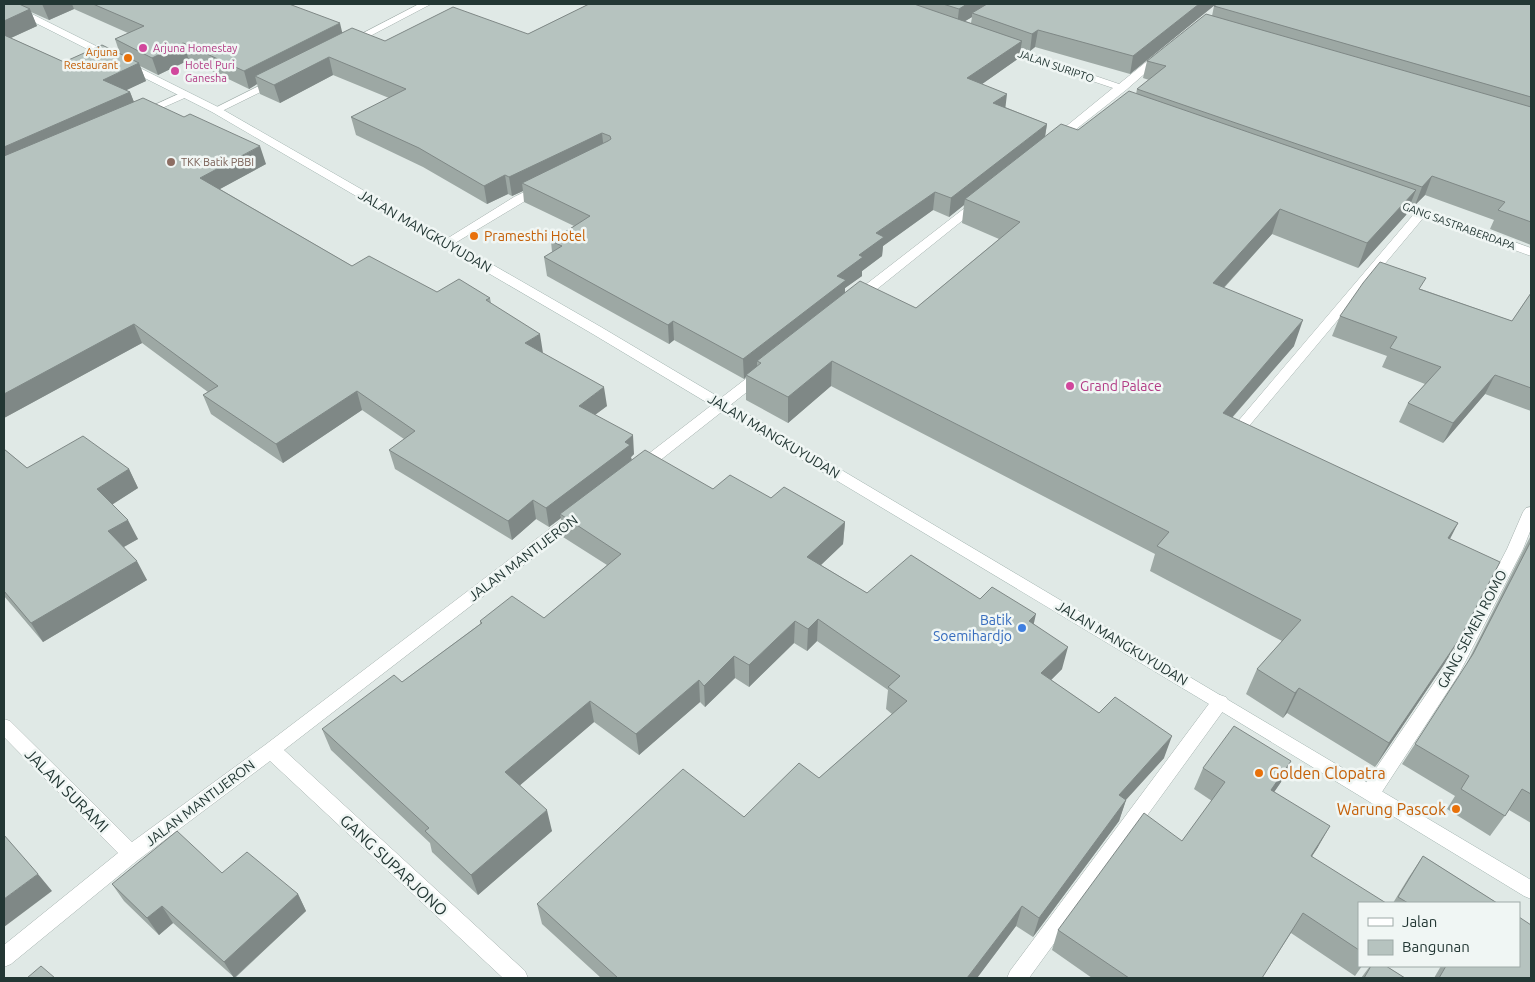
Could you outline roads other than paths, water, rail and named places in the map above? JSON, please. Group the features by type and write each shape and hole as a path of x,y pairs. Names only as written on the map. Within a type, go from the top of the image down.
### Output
{"street":[{"path":"338,49 426,4"},
{"name":"JALAN MANGKUYUDAN","path":"13,5 216,110 446,243 722,405 1371,792 1531,890"},
{"path":"1050,145 1109,104 1122,88 1175,44"},
{"name":"JALAN SURIPTO","path":"995,45 1122,88"},
{"path":"216,110 285,76"},
{"path":"131,118 185,94"},
{"path":"446,243 518,199 551,182"},
{"path":"847,306 987,195"},
{"name":"GANG SASTRABERDAPA","path":"1376,196 1531,252"},
{"path":"1239,429 1422,212"},
{"path":"627,478 769,368"},
{"name":"JALAN MANTIJERON","path":"4,957 131,854 271,750 588,508"},
{"name":"GANG SEMEN ROMO","path":"1371,792 1453,669 1531,512"},
{"path":"1017,978 1220,702"},
{"name":"JALAN SURAMI","path":"4,726 131,854"},
{"name":"GANG SUPARJONO","path":"271,750 518,978"}],"place":[{"name":"Arjuna Homestay","path":"143,48"},
{"name":"Arjuna Restaurant","path":"128,58"},
{"name":"Hotel Puri Ganesha","path":"175,71"},
{"name":"TKK Batik PBBI","path":"171,162"},
{"name":"Pramesthi Hotel","path":"474,236"},
{"name":"Grand Palace","path":"1070,386"},
{"name":"Batik Soemihardjo","path":"1022,628"},
{"name":"Golden Clopatra","path":"1259,773"},
{"name":"Warung Pascok","path":"1456,809"}]}
